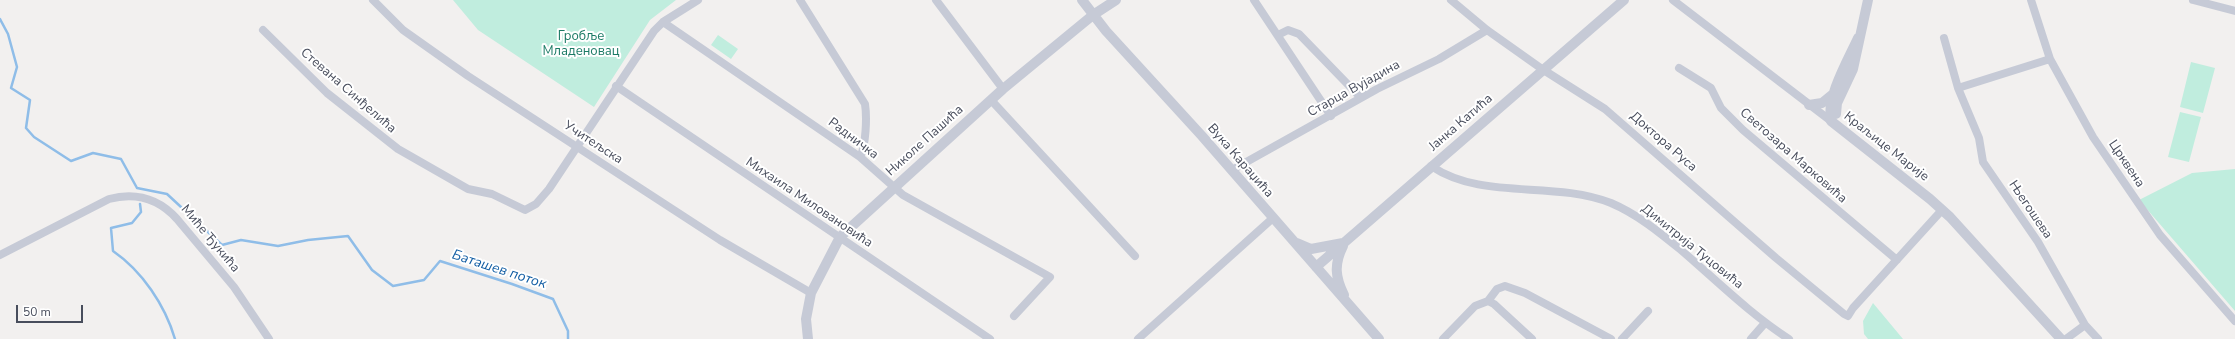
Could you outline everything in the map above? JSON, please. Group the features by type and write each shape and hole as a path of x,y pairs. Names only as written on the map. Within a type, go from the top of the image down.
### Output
{"street":[{"name":"Учитељска","path":"373,0 403,30 468,76 720,240 811,293"},
{"path":"576,146 642,48 662,22 698,0"},
{"path":"800,0 865,104 866,121 860,157"},
{"path":"936,0 1003,89"},
{"name":"Вука Караџића","path":"1082,0 1093,15 1232,170 1379,339"},
{"name":"Николе Пашића","path":"808,339 806,318 811,293 840,237 893,187 1003,89 1093,15 1116,0"},
{"path":"1254,0 1331,116"},
{"name":"Доктора Руса","path":"1451,0 1487,30 1542,69 1605,109 1839,311 1848,316 1853,308 1896,260"},
{"name":"Јанка Катића","path":"1316,267 1542,69 1624,0"},
{"name":"Краљице Марије","path":"1673,0 1834,123 1942,210 2061,339"},
{"path":"1834,123 1836,109 1852,69 1868,0"},
{"name":"Црквена","path":"2031,0 2050,59 2093,137 2160,235 2235,321"},
{"path":"2193,0 2235,11"},
{"name":"Радничка","path":"662,22 860,157 903,195 1050,277 1014,316"},
{"name":"Стевана Синђелића","path":"263,30 305,72 366,125 398,149 468,189 492,194 525,210 536,204 549,189 576,146"},
{"path":"1278,36 1288,30 1299,34 1361,98"},
{"name":"Старца Вујадина","path":"1232,170 1263,151 1331,116 1377,89 1440,59 1487,30"},
{"path":"1834,123 1830,113 1833,94 1858,38"},
{"name":"Његошева","path":"1944,38 1958,88 1979,138 1983,162 2038,242 2085,324 2098,339"},
{"path":"1958,88 2050,59"},
{"name":"Светозара Марковића","path":"1679,68 1711,88 1721,108 1742,130 1896,260"},
{"name":"Михаила Миловановића","path":"616,86 990,339"},
{"path":"1809,104 1822,103 1833,94"},
{"path":"991,100 1135,256"},
{"name":"Димитрија Туцовића","path":"1431,166 1451,177 1481,186 1565,191 1599,199 1620,208 1654,228 1765,323 1789,339"},
{"name":"Миће Ђукића","path":"0,254 109,200 122,196 142,196 154,200 169,210 177,219 234,287 269,339"},
{"path":"1896,260 1942,210"},
{"path":"1138,339 1273,218"},
{"path":"1294,242 1311,249 1345,242"},
{"path":"1345,242 1336,264 1336,277 1348,304"},
{"path":"1443,339 1475,306 1488,301 1497,290 1505,286 1525,293 1611,339"},
{"path":"1488,301 1494,304 1532,339"},
{"path":"1622,339 1648,311"},
{"path":"1751,339 1765,323"},
{"path":"2066,339 2085,324"}],"green space":[{"name":"Гробље Младеновац","path":"453,0 676,0 650,20 594,107 478,30"},
{"path":"718,35 738,49 731,59 711,45"},
{"path":"2191,62 2215,68 2203,113 2180,107"},
{"path":"2180,112 2201,117 2189,162 2168,157"},
{"path":"2235,169 2235,311 2139,200 2192,173"},
{"path":"1873,303 1903,339 1868,339 1864,334 1863,321"}],"waterway":[{"name":"Баташев поток","path":"0,19 8,34 17,67 11,88 30,100 26,128 34,137 71,161 93,153 121,159 137,188 167,194 222,245 241,240 278,246 308,240 348,236 372,270 393,286 424,280 440,261 512,284 553,299 568,331 568,339"},
{"path":"140,204 141,212 132,223 111,228 113,251 134,268 159,301 171,326 175,339"}]}
